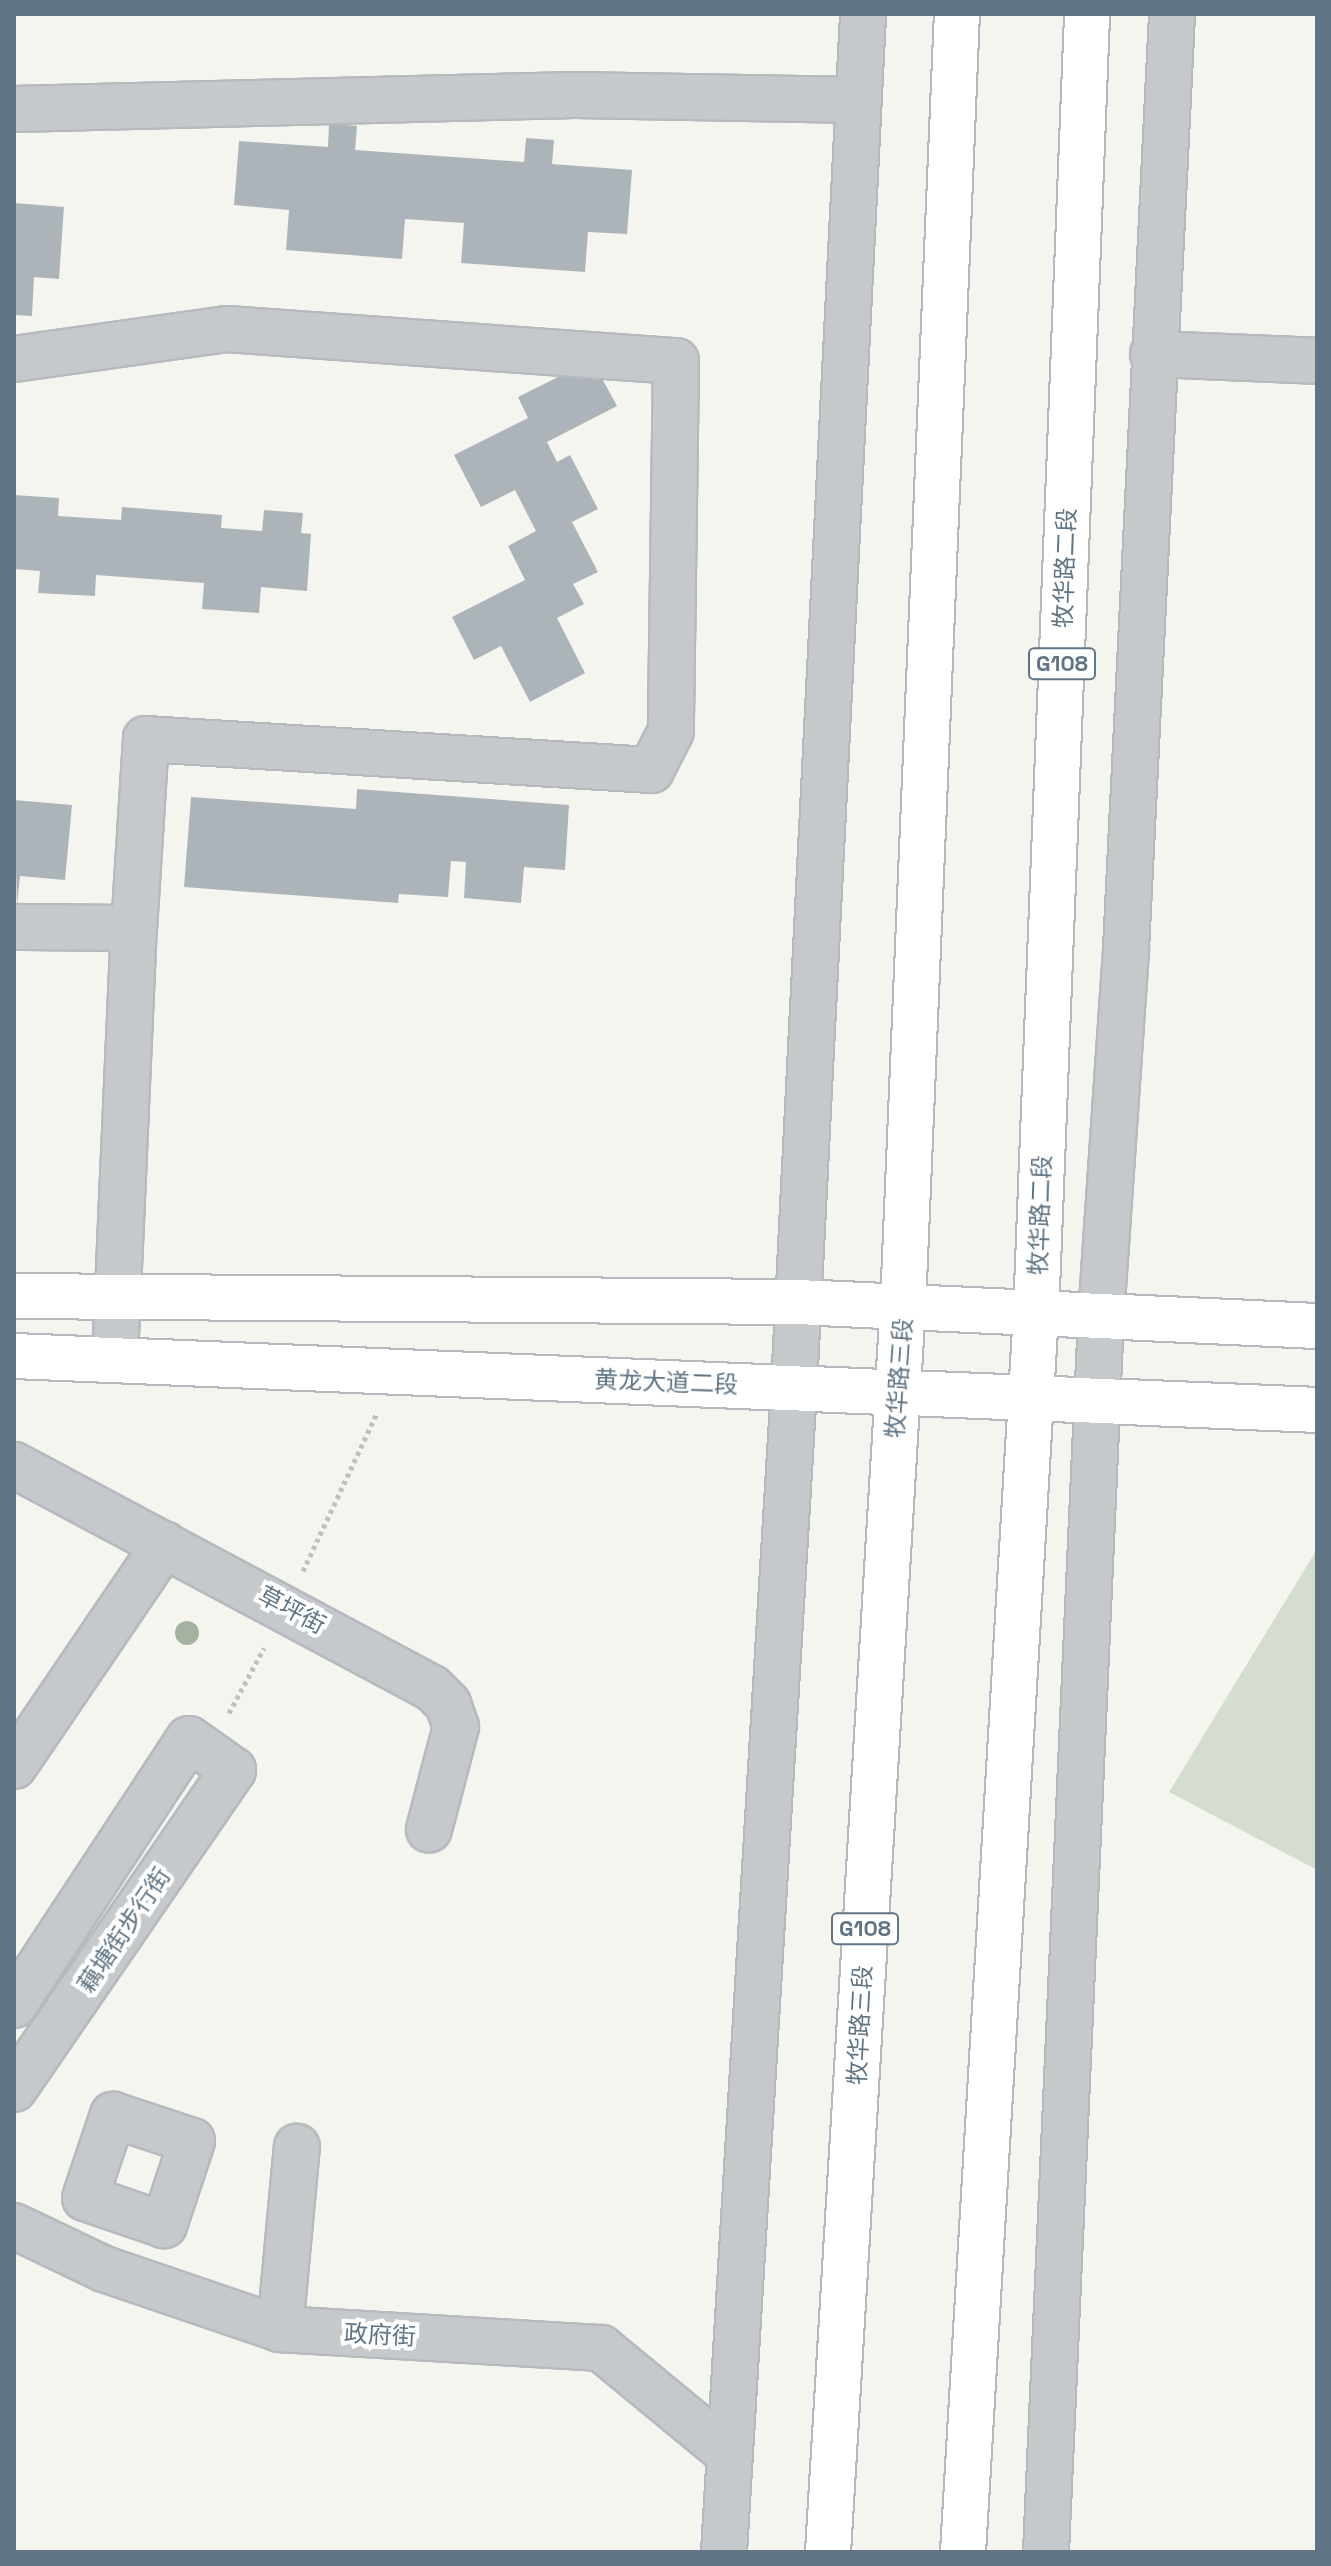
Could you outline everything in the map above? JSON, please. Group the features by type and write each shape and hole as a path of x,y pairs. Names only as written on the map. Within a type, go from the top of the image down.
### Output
{"main road":[{"name":"G108","path":"903,1306 957,14"},
{"name":"牧华路二段","path":"1036,1314 1087,14"},
{"path":"14,1296 119,1300 798,1302 1317,1326"},
{"name":"牧华路三段","path":"828,2552 903,1306"},
{"name":"G108","path":"963,2552 1036,1314"},
{"name":"黄龙大道二段","path":"14,1356 794,1387 1098,1404 1317,1410"}],"street":[{"path":"724,2552 727,2452 794,1387 863,14"},
{"path":"1046,2552 1101,1317 1126,949 1172,14"},
{"path":"14,109 575,95 858,100"},
{"path":"14,359 227,329 676,361 671,731 651,770 146,739 134,928 115,1359"},
{"path":"1153,354 1317,361"},
{"path":"14,927 134,928"},
{"name":"草坪街","path":"14,1465 287,1606 432,1688 448,1704 456,1727 429,1829"},
{"path":"14,1766 165,1544"},
{"name":"藕塘街步行街","path":"14,2005 189,1739 233,1770 14,2089"},
{"path":"280,2329 297,2147"},
{"path":"104,2269 126,2211"},
{"name":"政府街","path":"14,2226 104,2269 280,2329 601,2348 727,2452"}],"path":[{"path":"241,1690 287,1606 396,1372"}],"shaded area":[{"path":"1317,1549 1317,1870 1169,1792"}],"building":[{"path":"329,123 357,126 355,150 524,162 526,138 554,140 552,164 632,170 627,234 588,232 585,272 461,263 464,223 405,219 402,259 286,250 289,210 234,205 239,141 328,147"},
{"path":"14,203 64,207 59,279 34,277 32,316 14,315"},
{"path":"592,360 617,406 547,442 557,462 570,455 598,509 572,522 598,572 573,584 584,604 557,618 585,673 530,702 501,646 474,660 452,617 525,580 508,546 536,531 515,490 481,507 454,455 528,418 518,397"},
{"path":"14,495 59,498 58,516 121,520 122,507 222,515 221,528 262,531 264,510 303,513 301,533 311,534 307,591 261,587 259,613 202,609 204,583 96,575 95,596 38,593 40,571 14,569"},
{"path":"357,789 569,805 565,870 524,867 521,903 464,898 466,862 451,861 448,897 399,894 398,903 184,887 191,797 356,809"},
{"path":"14,800 72,805 65,880 20,876 17,906"}]}
